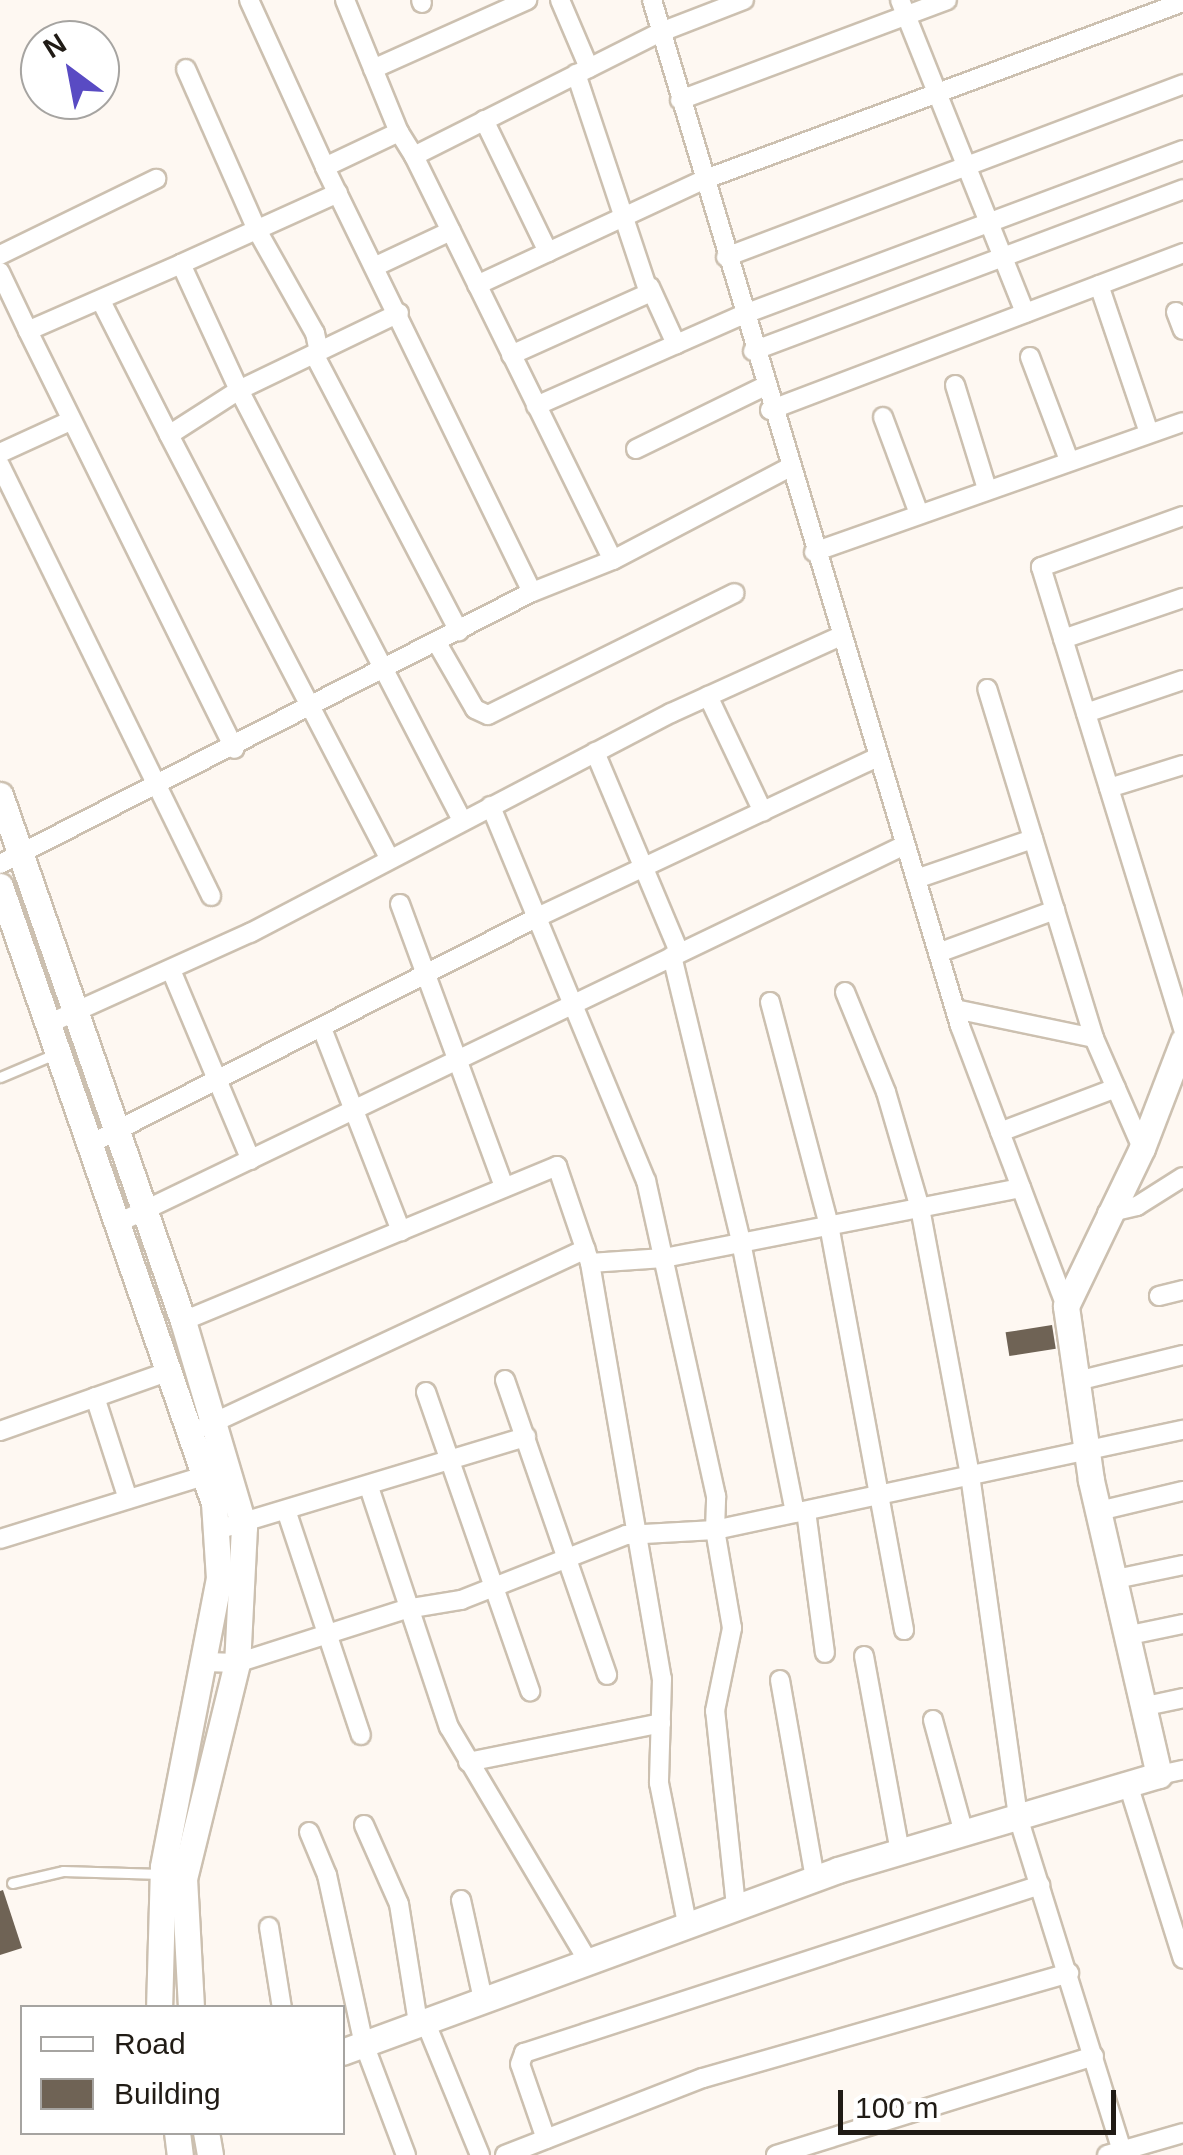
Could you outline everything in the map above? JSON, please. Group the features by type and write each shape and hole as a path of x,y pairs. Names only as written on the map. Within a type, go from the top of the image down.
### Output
{"main road":[{"path":"0,795 12,860 77,1013 183,1321 201,1428 203,1476 217,1530 218,1578 173,1876 159,2005"},
{"path":"0,886 167,1372 201,1428 244,1527 236,1662 173,1876 191,2005"},
{"path":"353,2048 686,1922 815,1878 1171,1773 1146,1706 1099,1510 1066,1306 1106,1213 1142,1148 1183,1041"},
{"path":"146,1306 174,1295"}],"street":[{"path":"250,0 325,167 532,592"},
{"path":"344,0 399,132 613,560"},
{"path":"373,69 528,0"},
{"path":"560,0 622,218 676,344"},
{"path":"652,0 763,387 955,1009 1066,1306"},
{"path":"414,156 661,32 744,0"},
{"path":"680,100 903,7 947,0"},
{"path":"477,285 704,180 1183,2"},
{"path":"903,7 992,222 1025,313"},
{"path":"186,69 258,232 316,333 316,353 459,631"},
{"path":"726,257 1183,84"},
{"path":"484,120 548,252"},
{"path":"325,167 399,132"},
{"path":"536,406 742,315 1183,150"},
{"path":"0,255 156,179"},
{"path":"753,351 1183,190"},
{"path":"28,331 338,194"},
{"path":"374,266 450,231"},
{"path":"770,410 1183,253"},
{"path":"181,264 239,390 462,821"},
{"path":"0,272 70,421 235,749"},
{"path":"1099,285 1149,433"},
{"path":"511,355 644,297 650,288"},
{"path":"102,301 390,859"},
{"path":"1176,312 1183,330"},
{"path":"169,435 239,390 399,313"},
{"path":"1030,357 1068,460"},
{"path":"956,385 987,489"},
{"path":"636,448 763,387"},
{"path":"882,417 919,514"},
{"path":"0,453 70,421"},
{"path":"814,552 1183,422"},
{"path":"0,464 211,896"},
{"path":"12,860 235,749 532,592 613,560 788,468"},
{"path":"1183,516 1042,568 1183,1030"},
{"path":"437,642 475,709 488,715 735,593"},
{"path":"1064,639 1183,598"},
{"path":"48,1024 171,970 595,752 840,636"},
{"path":"1086,713 1183,680"},
{"path":"987,689 1094,1038 1142,1148"},
{"path":"708,696 763,812"},
{"path":"595,752 645,867 676,954 800,1512 825,1653"},
{"path":"90,1144 120,1133 542,916 878,757"},
{"path":"1109,788 1183,765"},
{"path":"491,806 542,916 646,1181 664,1258 716,1496 715,1530 732,1628 715,1711 736,1906"},
{"path":"916,879 1033,839"},
{"path":"118,1223 906,846"},
{"path":"400,904 504,1188"},
{"path":"938,954 1055,910"},
{"path":"171,970 251,1160"},
{"path":"845,992 886,1092 920,1208 970,1476 1018,1817 1094,2056 1115,2153 1148,2149 1183,2133"},
{"path":"770,1002 829,1225 883,1494 904,1630"},
{"path":"955,1009 1094,1038"},
{"path":"323,1030 350,1110 400,1231"},
{"path":"1000,1132 1116,1088"},
{"path":"183,1321 557,1166 587,1256 662,1679 660,1783 686,1922"},
{"path":"1106,1213 1137,1206 1183,1178"},
{"path":"201,1428 587,1256 664,1258 1022,1188"},
{"path":"1159,1296 1183,1290"},
{"path":"1077,1381 1183,1355"},
{"path":"0,1431 167,1372"},
{"path":"505,1380 607,1675"},
{"path":"426,1392 530,1691"},
{"path":"95,1397 128,1499"},
{"path":"206,1662 236,1662 328,1638 406,1609 493,1587 636,1534 715,1530 1183,1430"},
{"path":"217,1530 244,1527 526,1437"},
{"path":"0,1539 203,1476"},
{"path":"368,1487 406,1609 468,1762 587,1960"},
{"path":"1099,1510 1183,1490"},
{"path":"287,1513 360,1736"},
{"path":"1116,1579 1183,1566"},
{"path":"1130,1634 1183,1624"},
{"path":"864,1656 900,1852"},
{"path":"780,1680 815,1878"},
{"path":"1146,1706 1183,1698"},
{"path":"933,1720 964,1833"},
{"path":"468,1762 661,1723"},
{"path":"1128,1784 1183,1959"},
{"path":"364,1824 398,1904 422,2022 480,2155"},
{"path":"309,1832 327,1875 353,2048 406,2155"},
{"path":"546,2139 520,2064 524,2053 1040,1886"},
{"path":"460,1900 483,1998"},
{"path":"269,1927 282,2005"},
{"path":"505,2155 702,2078 1069,1973"},
{"path":"776,2155 1094,2056"}],"lane":[{"path":"0,1077 58,1053"},
{"path":"12,1883 64,1871 173,1876"}],"building":[{"path":"1052,1325 1056,1349 1009,1356 1006,1332"},
{"path":"3,1890 22,1948 0,1955 0,1891"}]}
